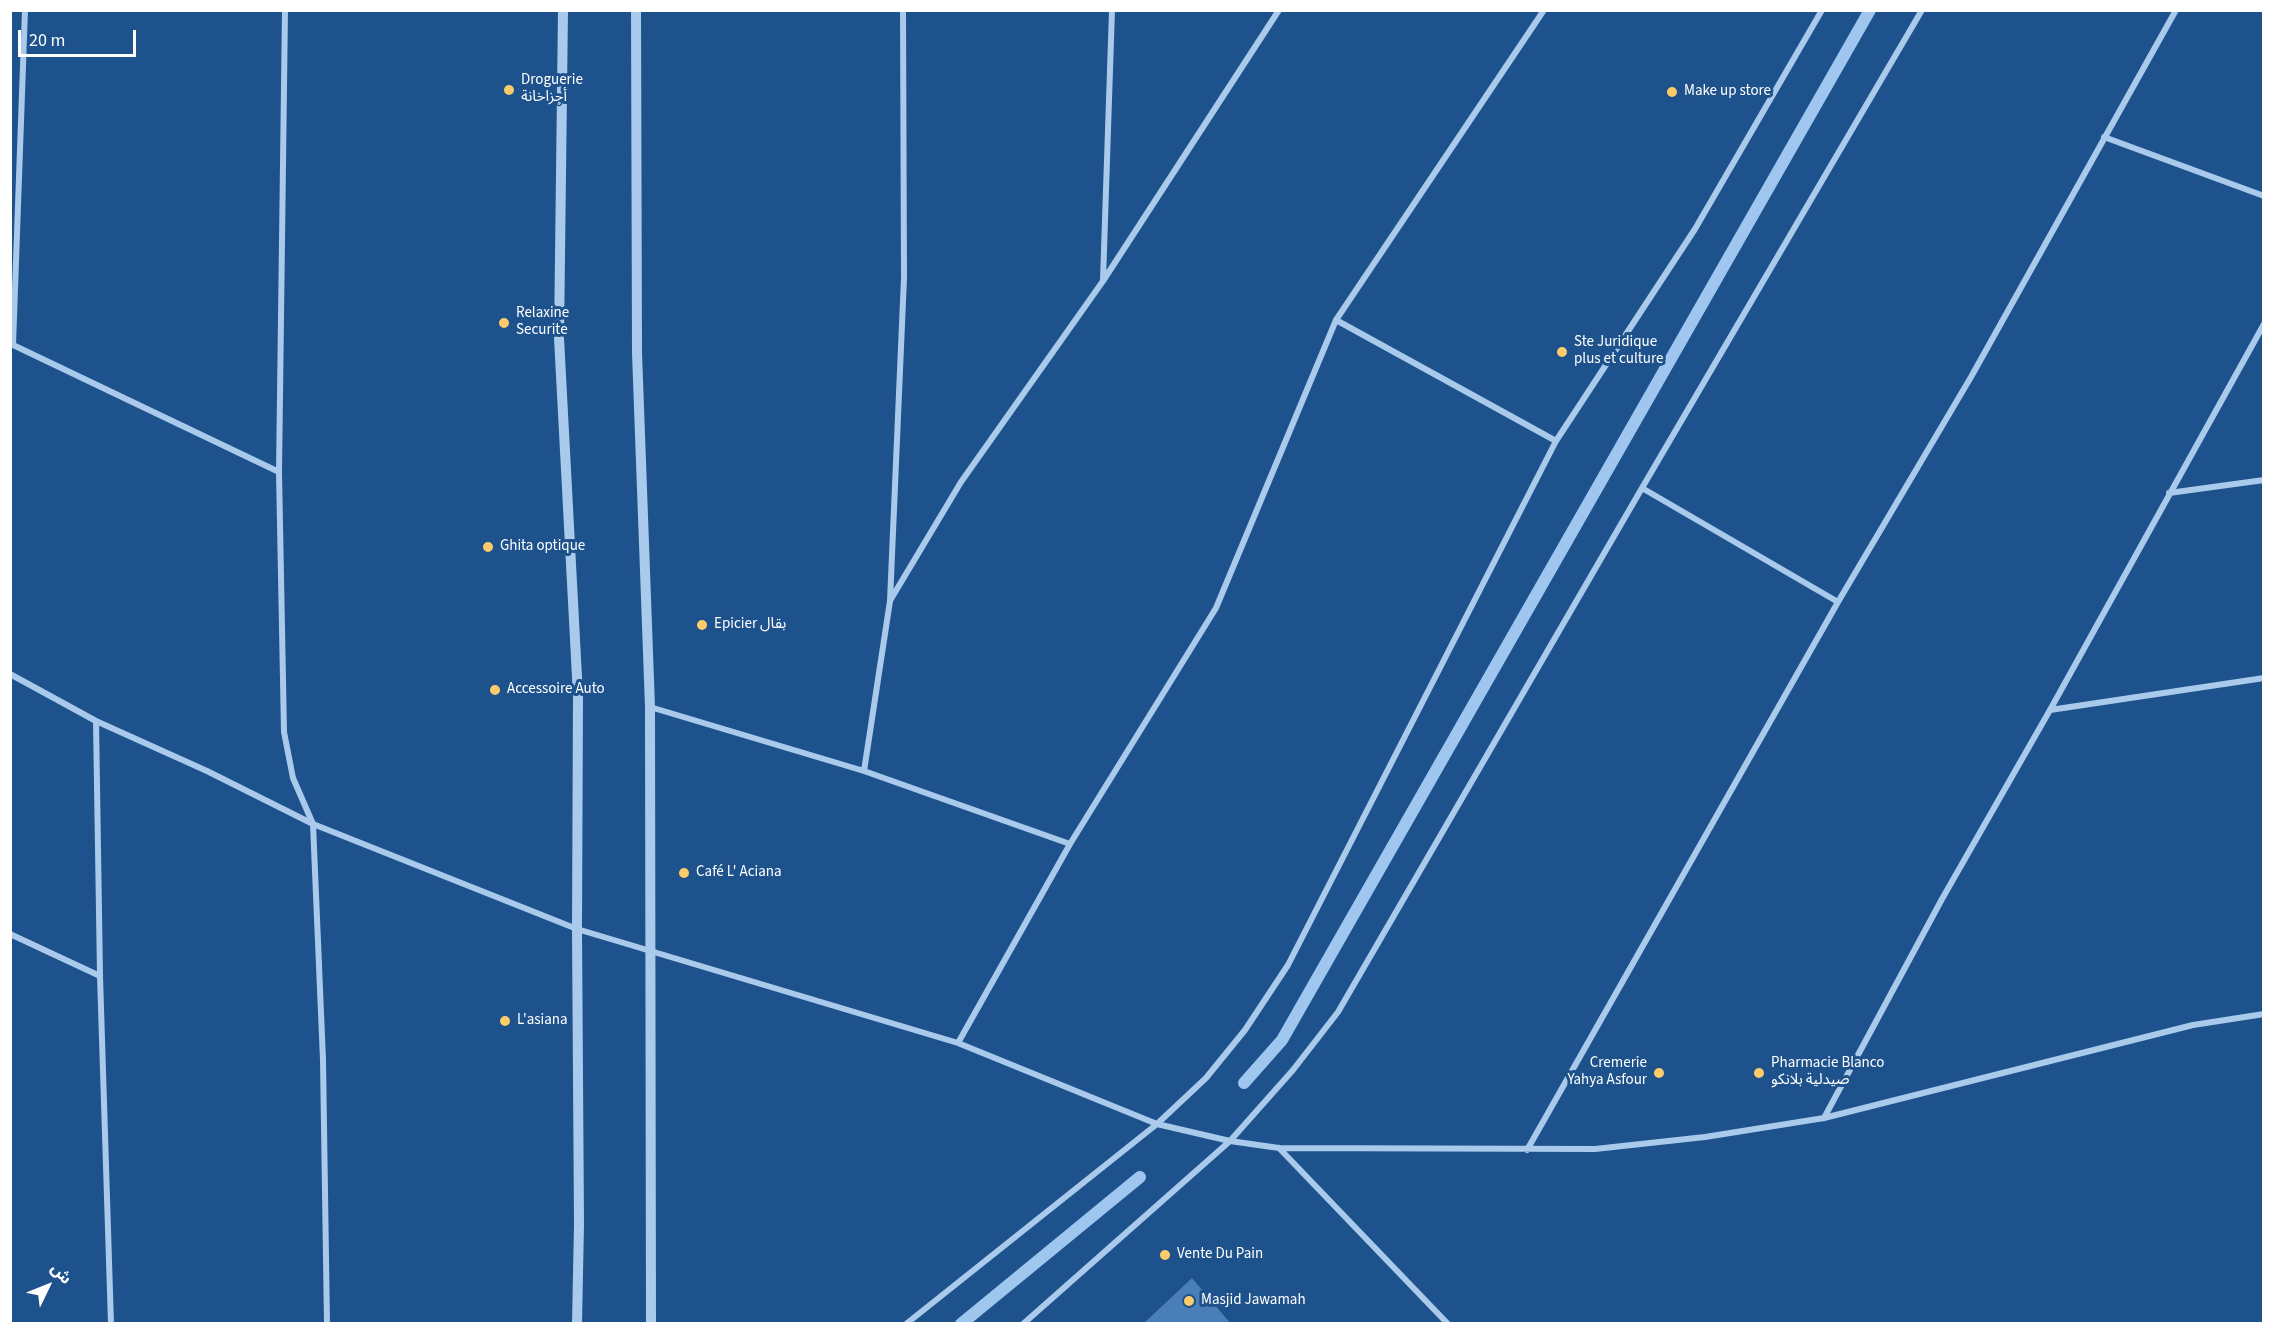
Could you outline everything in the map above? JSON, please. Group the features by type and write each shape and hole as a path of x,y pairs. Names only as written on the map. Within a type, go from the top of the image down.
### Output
{"street":[{"path":"26,10 12,344 279,472"},
{"path":"285,10 279,472 284,732 293,778 313,824 323,1060 327,1323"},
{"path":"563,10 559,338 578,696 579,1224 577,1323"},
{"path":"636,10 637,353 650,707 651,1323"},
{"path":"864,771 890,601 904,278 903,10"},
{"path":"1103,280 1112,10"},
{"path":"890,601 961,483 1103,280 1279,10"},
{"path":"958,1043 1070,844 1215,608 1336,320 1544,10"},
{"path":"906,1323 1157,1124 1206,1078 1245,1030 1288,965 1557,441 1695,229 1822,10"},
{"path":"1023,1323 1230,1141 1293,1070 1338,1012 1922,10"},
{"path":"1527,1150 1838,602 1971,377 2176,10"},
{"path":"2104,137 2264,196"},
{"path":"1336,320 1557,441"},
{"path":"1824,1118 1942,899 2050,710 2264,324"},
{"path":"2169,493 2264,480"},
{"path":"1642,488 1838,602"},
{"path":"10,674 96,721 207,771 313,824 577,929 958,1043 1157,1124 1230,1141 1280,1148 1527,1150 1595,1149 1706,1137 1824,1118 2193,1025 2264,1014"},
{"path":"2050,710 2264,678"},
{"path":"650,707 864,771 1070,844"},
{"path":"96,721 100,976 111,1323"},
{"path":"10,934 100,976"},
{"path":"1280,1148 1448,1323"}],"building":[{"name":"Masjid Jawamah","path":"1192,1278 1231,1324 1143,1324"}],"waterway":[{"path":"1244,1083 1282,1040 1870,10"},
{"path":"961,1324 1140,1177"}],"place":[{"name":"Droguerie أجزاخانة","path":"509,90"},
{"name":"Make up store","path":"1672,92"},
{"name":"Relaxine Securite","path":"504,323"},
{"name":"Ste Juridique plus et culture","path":"1562,352"},
{"name":"Ghita optique","path":"488,547"},
{"name":"Epicier بقال","path":"702,625"},
{"name":"Accessoire Auto","path":"495,690"},
{"name":"Café L' Aciana","path":"684,873"},
{"name":"L'asiana","path":"505,1021"},
{"name":"Cremerie Yahya Asfour","path":"1659,1073"},
{"name":"Pharmacie Blanco صيدلية بلانكو","path":"1759,1073"},
{"name":"Vente Du Pain","path":"1165,1255"},
{"name":"Masjid Jawamah","path":"1189,1301"}]}
